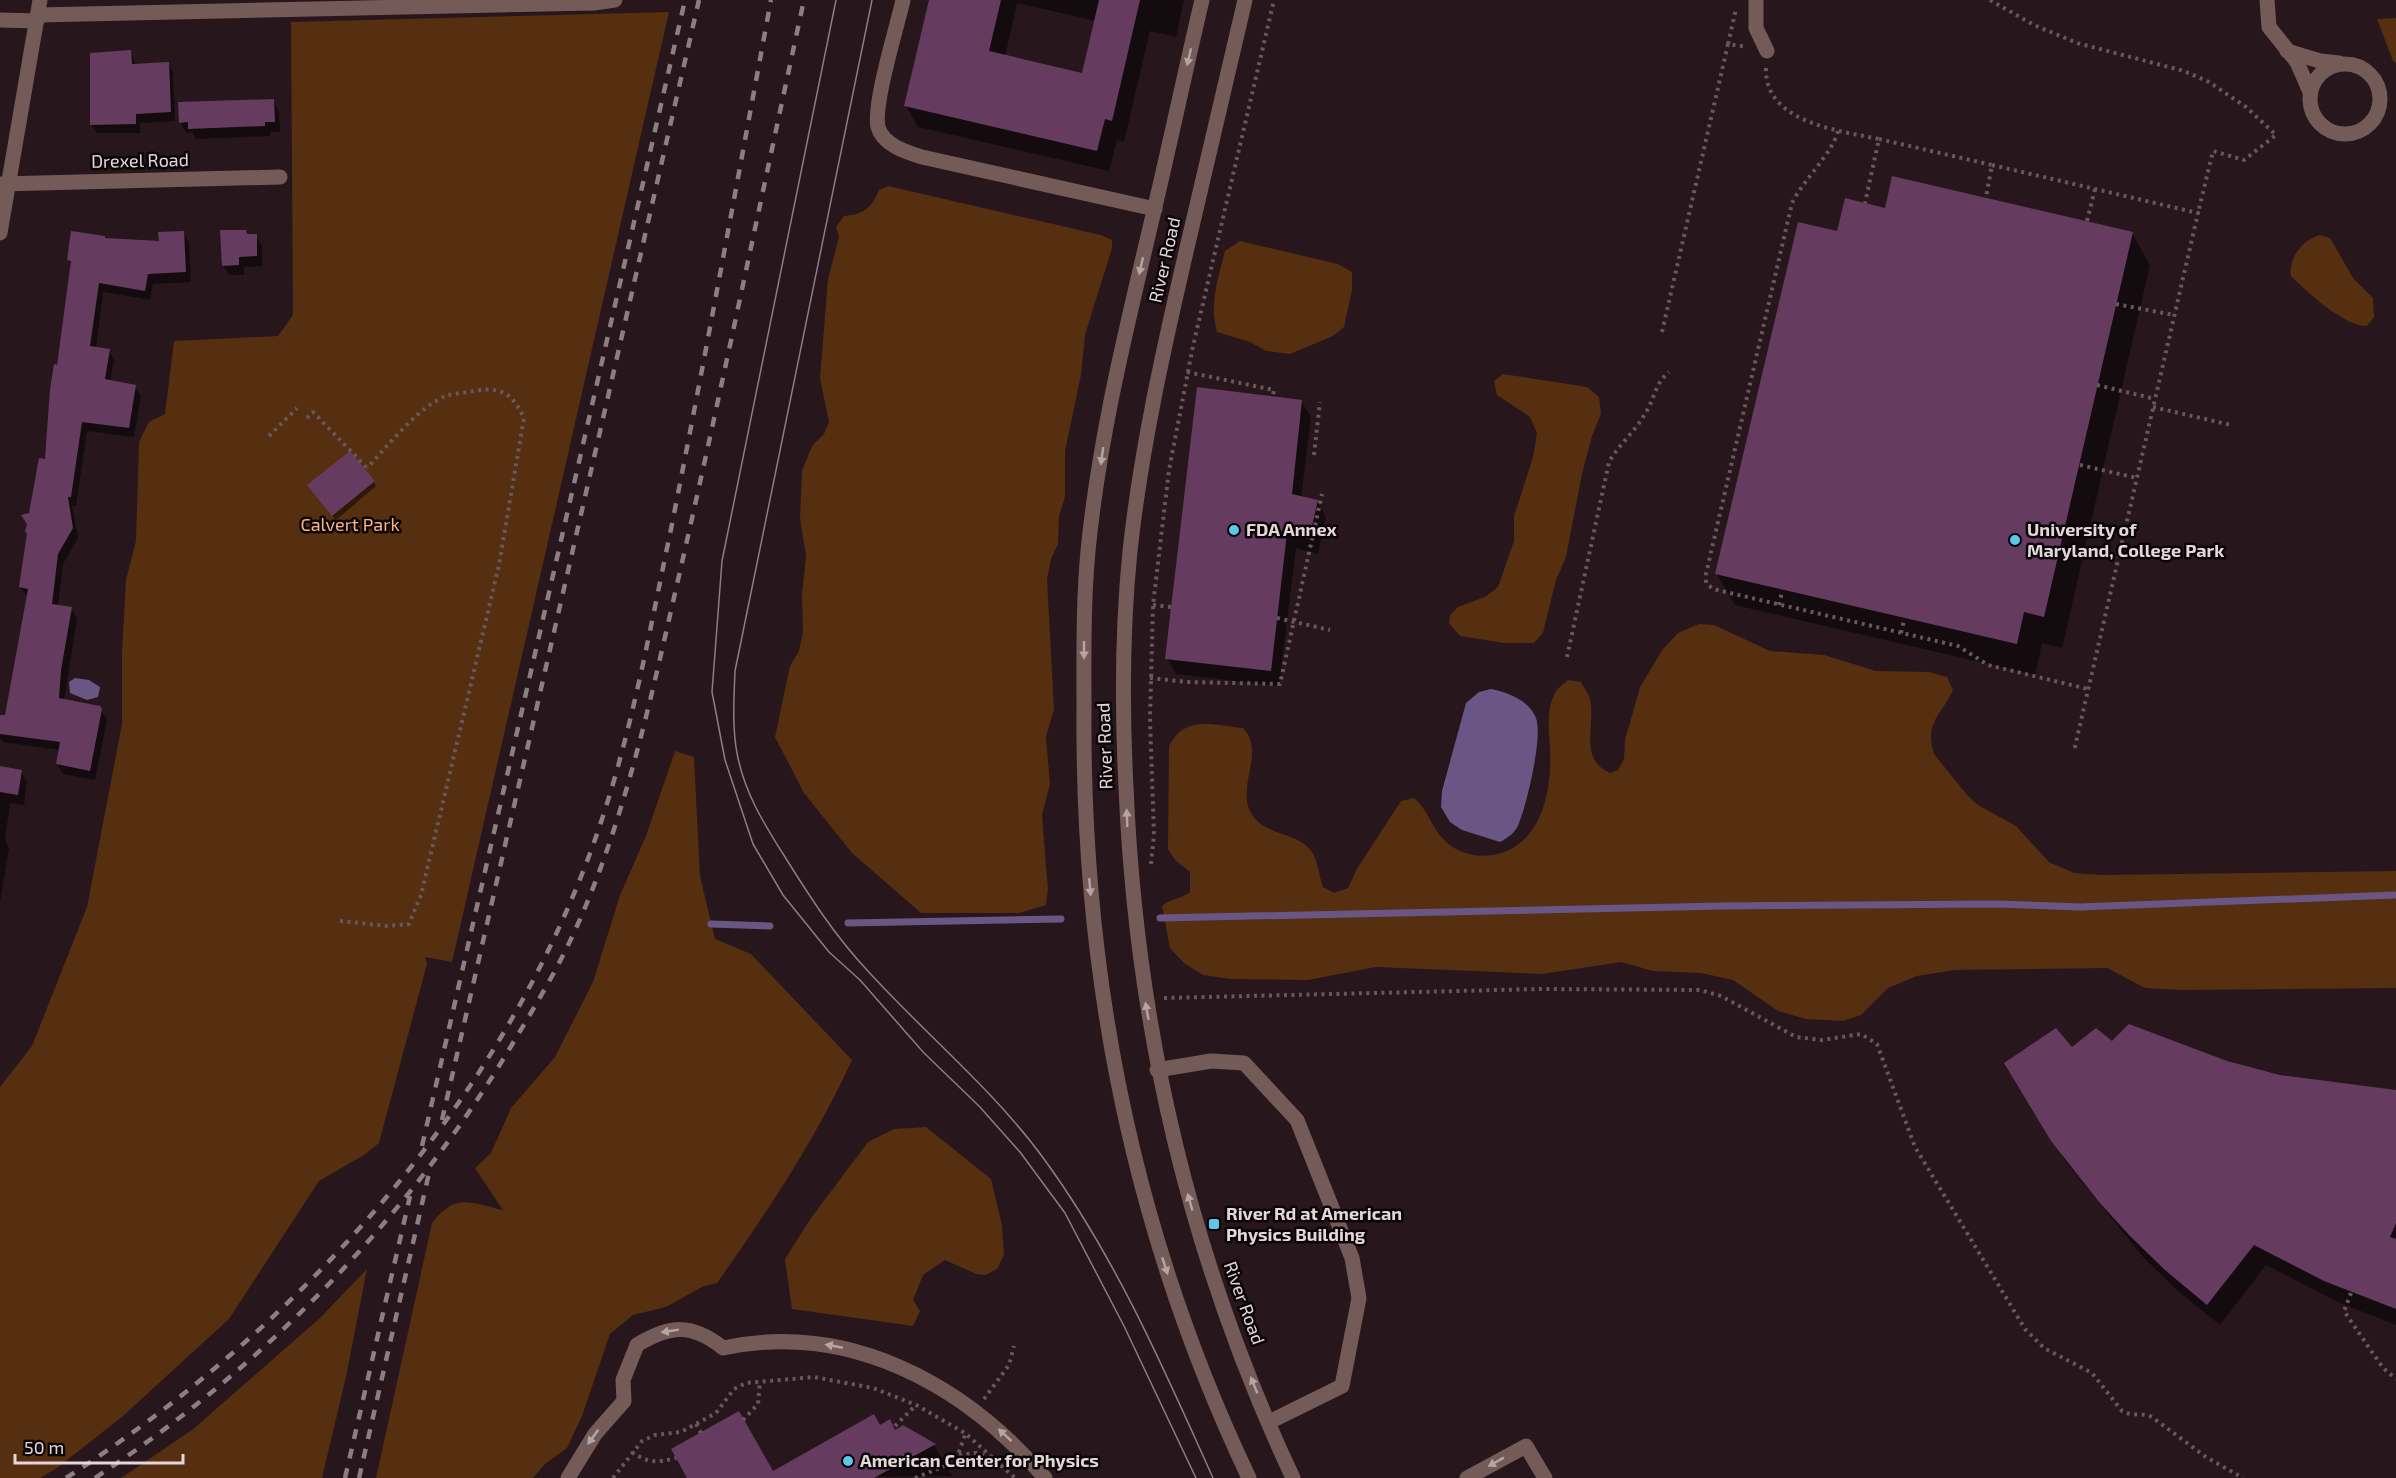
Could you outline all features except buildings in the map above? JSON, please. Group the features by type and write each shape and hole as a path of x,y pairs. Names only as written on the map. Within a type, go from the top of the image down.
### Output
{"street":[{"path":"0,20 38,12 594,3 615,0"},
{"path":"903,0 878,109 878,128 887,141 922,157 1155,209"},
{"name":"River Road","path":"1202,0 1110,400 1088,550 1083,731 1087,857 1095,945 1125,1119 1147,1210 1183,1321 1248,1478"},
{"name":"River Road","path":"1245,0 1155,392 1130,553 1123,695 1133,913 1157,1070 1174,1145 1204,1250 1269,1422 1293,1478"},
{"path":"1756,0 1756,28 1767,51"},
{"path":"2267,0 2269,27 2305,76 2314,116 2329,131 2341,134 2354,133 2366,128 2376,116 2380,104 2380,92 2370,74 2361,67 2349,63 2320,61 2287,51"},
{"path":"0,233 4,184 38,12"},
{"path":"2310,92 2314,81 2323,71 2336,64 2349,63"},
{"name":"Drexel Road","path":"4,184 280,177"},
{"path":"1157,1070 1211,1060 1244,1063 1297,1120 1352,1258 1359,1298 1342,1386 1269,1422"},
{"path":"568,1478 595,1434 624,1401 623,1380 637,1345 671,1328 708,1336 723,1348 759,1342 792,1341 858,1351 915,1373 978,1412 1015,1445 1045,1478"},
{"path":"1467,1478 1526,1446 1538,1476"}],"path":[{"path":"1151,866 1154,836 1150,678 1153,605 1169,470 1187,372 1274,0"},
{"path":"1662,332 1738,0"},
{"path":"1990,0 2034,25 2077,43 2184,71 2209,81 2246,107 2276,135 2244,160 2213,151 2074,751"},
{"path":"1728,44 1767,51 1766,77 1775,98 1797,118 1838,131 2198,213"},
{"path":"1838,131 1831,148 1800,188 1792,203 1706,574 1706,583 1713,590 1958,646 1988,665 2088,689"},
{"path":"1865,203 1879,139"},
{"path":"1986,197 1992,165"},
{"path":"2087,221 2095,189"},
{"path":"2116,304 2175,315"},
{"path":"1187,372 1274,390 1273,396"},
{"path":"1567,657 1609,462 1647,411 1656,386 1670,372"},
{"path":"2097,386 2155,399"},
{"path":"307,418 313,412 366,469 408,423 444,397 483,389 504,392 516,400 524,418 499,565 421,895 409,924 387,926 340,921"},
{"path":"1314,455 1320,402"},
{"path":"2153,407 2231,425"},
{"path":"269,436 297,408"},
{"path":"2080,465 2137,478"},
{"path":"1150,678 1187,682 1280,684 1322,494"},
{"path":"1779,605 1782,592"},
{"path":"1153,605 1172,607"},
{"path":"1277,618 1330,630"},
{"path":"1900,633 1904,620"},
{"path":"1161,986 1165,1009"},
{"path":"1163,998 1541,989 1700,990 1720,996 1796,1038 1822,1040 1854,1034 1867,1036 1880,1050 1915,1147 2025,1329 2044,1348 2092,1373 2122,1410 2152,1417 2206,1457 2243,1478"},
{"path":"2351,1293 2344,1311 2383,1368 2396,1379"},
{"path":"915,1478 939,1470 952,1463 958,1455 965,1433 985,1396 1009,1365 1014,1346"},
{"path":"613,1478 642,1441 655,1435 681,1432 716,1413 734,1389 746,1383 814,1377 873,1388 916,1405 965,1433 999,1461 1015,1478"},
{"path":"743,1419 758,1404 760,1381"},
{"path":"894,1426 916,1405"},
{"path":"696,1424 701,1432"},
{"path":"632,1452 651,1462 676,1458"},
{"path":"958,1455 976,1454 999,1461"}],"green space":[{"name":"Calvert Park","path":"669,12 452,962 425,957 427,964 379,1143 364,1155 319,1181 229,1319 123,1416 57,1468 40,1478 0,1478 0,1087 32,1046 87,907 122,724 122,651 126,580 136,541 139,442 149,422 165,414 174,341 278,336 293,315 291,22"},
{"path":"2396,18 2396,63 2393,61 2377,19"},
{"path":"888,186 1101,235 1112,240 1112,248 1085,335 1081,375 1065,451 1065,497 1059,516 1058,544 1051,559 1047,579 1054,709 1046,737 1050,784 1042,815 1048,890 1046,905 1019,913 921,913 852,853 804,793 775,737 790,666 799,651 803,632 802,595 806,556 800,519 802,471 812,446 824,434 829,422 820,378 828,279 839,237 836,227 844,216 857,214 866,209 879,190"},
{"path":"2320,235 2330,238 2353,278 2373,298 2374,317 2367,326 2358,325 2338,315 2291,276 2292,262 2298,250 2308,240"},
{"path":"1240,241 1338,264 1352,272 1352,290 1344,327 1333,336 1290,354 1266,351 1250,342 1217,332 1214,302 1225,251"},
{"path":"1503,374 1587,387 1599,397 1601,414 1592,436 1582,474 1566,557 1556,580 1543,633 1534,643 1504,643 1460,636 1449,623 1450,615 1458,607 1485,597 1498,587 1514,541 1514,516 1533,457 1537,433 1530,417 1497,395 1494,381"},
{"path":"1699,624 1714,625 1770,651 1824,655 1876,671 1929,672 1947,677 1953,690 1933,726 1931,743 1934,754 1978,805 2016,826 2049,862 2074,873 2102,875 2396,871 2396,988 2181,990 2145,988 2107,968 1955,970 1917,976 1888,988 1861,1015 1843,1021 1806,1019 1778,1011 1733,980 1701,973 1653,971 1621,962 1542,974 1376,967 1308,980 1230,979 1203,975 1184,963 1170,948 1162,906 1190,892 1190,872 1175,860 1168,849 1169,746 1183,730 1200,724 1243,728 1252,748 1247,792 1247,803 1251,813 1264,826 1306,845 1314,856 1323,887 1334,893 1348,888 1358,867 1401,801 1414,798 1425,811 1437,832 1449,845 1458,850 1482,856 1495,855 1520,843 1530,833 1544,807 1550,761 1549,713 1552,699 1558,689 1568,680 1581,682 1590,699 1590,741 1594,759 1600,767 1610,773 1618,770 1624,759 1625,740 1640,687 1663,649 1678,633"},
{"path":"675,751 694,757 700,876 715,939 751,954 852,1060 807,1146 755,1229 717,1283 702,1287 666,1307 633,1315 610,1334 582,1416 567,1448 545,1464 533,1478 376,1478 432,1223 441,1213 456,1203 472,1203 503,1210 475,1168 491,1153 511,1108 555,1057 593,982 620,895 646,836"},
{"path":"926,1127 991,1179 1002,1225 1004,1254 998,1268 986,1275 976,1274 945,1260 923,1275 913,1300 920,1311 913,1326 792,1309 785,1259 811,1218 868,1142 894,1129"},
{"path":"367,1269 346,1377 322,1478 121,1478 192,1430 320,1318"}],"shaded area":[{"path":"75,678 89,680 100,687 98,697 87,700 70,693 69,682"},
{"path":"1491,689 1511,695 1529,706 1538,727 1533,770 1522,814 1514,832 1500,842 1462,830 1450,822 1441,807 1442,791 1466,703 1479,692"}],"waterway":[{"path":"1160,918 1722,906 1996,904 2080,907 2396,895"},
{"path":"848,923 1061,919"},
{"path":"711,924 770,926"}],"tram line":[{"path":"836,0 722,561 712,692 725,760 753,844 783,895 829,952 860,980 924,1053 979,1106 1020,1152 1065,1213 1124,1326 1196,1478"},
{"path":"872,0 735,671 734,733 740,767 762,820 834,930 889,994 1003,1109 1024,1133 1070,1196 1137,1314 1213,1478"}],"railway":[{"path":"422,1146 685,0"},
{"path":"442,1120 699,0"},
{"path":"66,1478 149,1420 228,1357 303,1288 373,1213 436,1134 493,1050 543,961 584,869 599,828 635,701 684,463 771,0"},
{"path":"95,1478 156,1435 215,1389 325,1288 375,1234 466,1116 526,1022 569,943 611,839 638,749 713,425 804,0"},
{"path":"359,1478 430,1169"},
{"path":"345,1478 410,1196"}],"place":[{"name":"FDA Annex","path":"1234,530"},
{"name":"University of Maryland, College Park","path":"2015,540"},
{"name":"River Rd at American Physics Building","path":"1214,1224"},
{"name":"American Center for Physics","path":"848,1461"}]}
